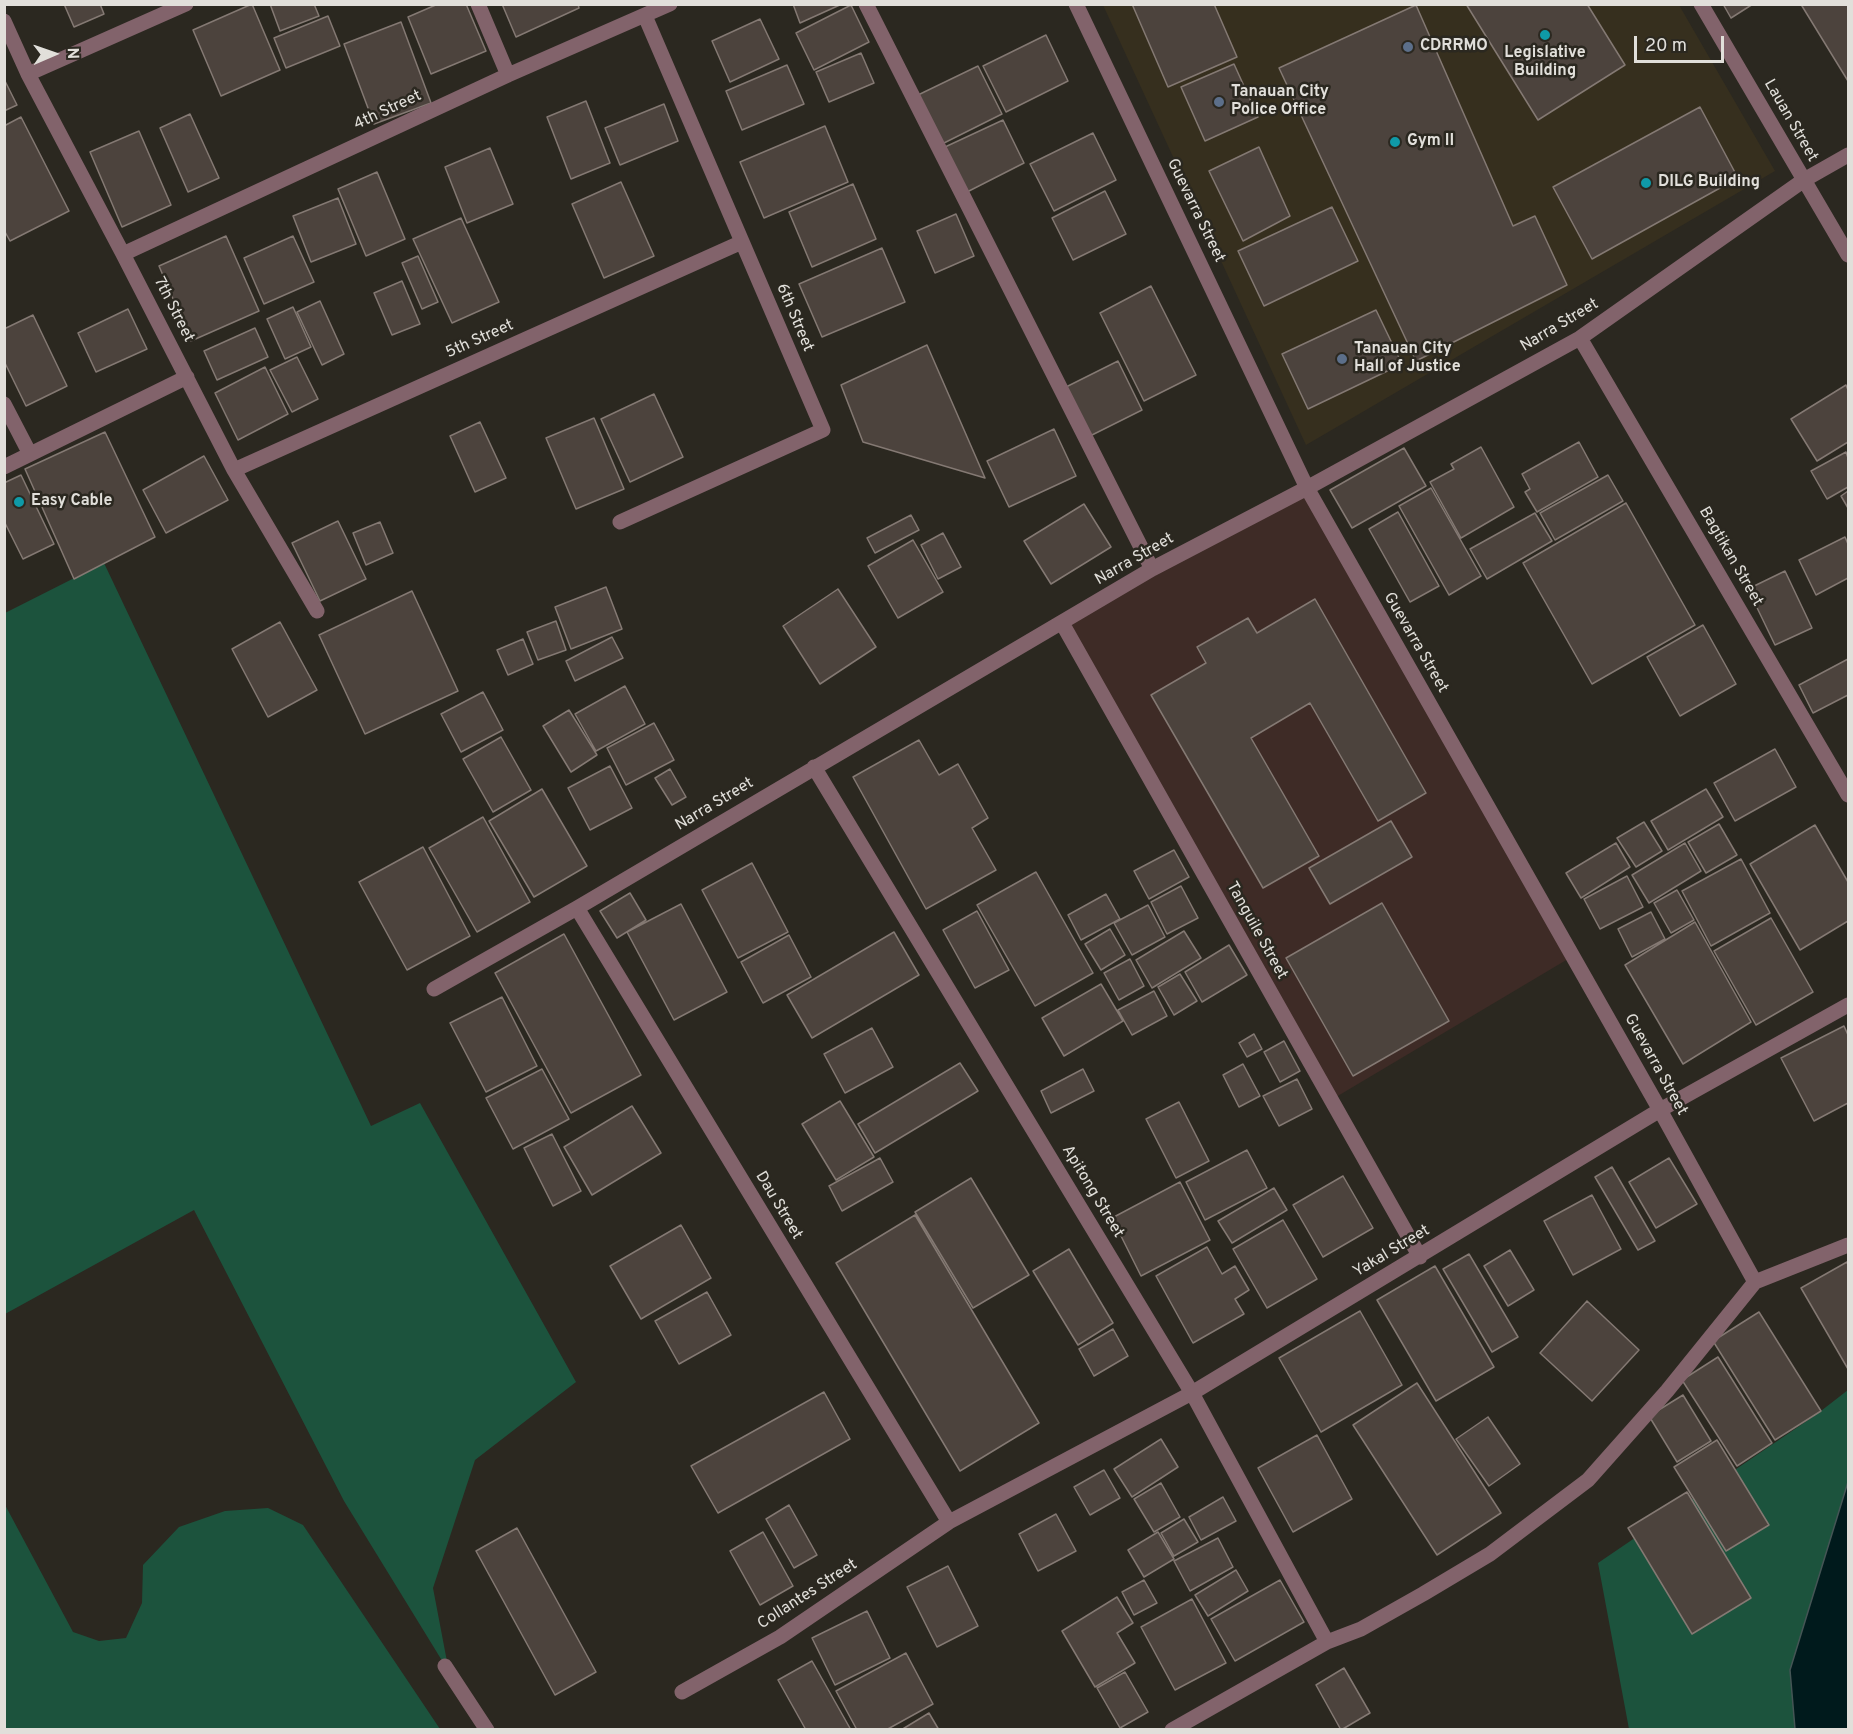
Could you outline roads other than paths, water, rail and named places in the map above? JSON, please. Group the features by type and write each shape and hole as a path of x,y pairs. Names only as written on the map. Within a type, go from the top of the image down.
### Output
{"street":[{"path":"28,74 186,4"},
{"path":"478,4 508,75"},
{"name":"4th Street","path":"123,254 508,75 670,4"},
{"path":"866,4 1152,569"},
{"name":"Guevarra Street","path":"1076,4 1307,488 1755,1282"},
{"name":"Lauan Street","path":"1701,4 1848,255"},
{"name":"6th Street","path":"620,522 823,429 645,16"},
{"name":"7th Street","path":"4,21 28,74 234,470 317,611"},
{"name":"Narra Street","path":"434,989 577,908 1152,569 1307,488 1580,338 1804,180 1848,156"},
{"name":"5th Street","path":"234,470 742,242"},
{"name":"Bagtikan Street","path":"1580,338 1848,795"},
{"path":"4,467 187,377"},
{"path":"4,404 30,454"},
{"name":"Tanguile Street","path":"1062,623 1420,1257"},
{"name":"Apitong Street","path":"814,767 1192,1393 1327,1642"},
{"name":"Dau Street","path":"577,908 949,1522"},
{"name":"Yakal Street","path":"949,1522 1192,1393 1660,1110 1848,1005"},
{"path":"1172,1730 1327,1642 1360,1629 1490,1554 1588,1480 1667,1391 1755,1282 1848,1245"},
{"name":"Collantes Street","path":"682,1692 780,1637 949,1522"},
{"path":"445,1666 487,1730"}],"water":[{"path":"1848,1482 1848,1729 1795,1729 1790,1670"}],"place":[{"name":"Legislative Building","path":"1545,35"},
{"name":"CDRRMO","path":"1408,47"},
{"name":"Tanauan City Police Office","path":"1219,102"},
{"name":"Gym II","path":"1395,142"},
{"name":"DILG Building","path":"1646,183"},
{"name":"Tanauan City Hall of Justice","path":"1342,359"},
{"name":"Easy Cable","path":"19,502"}]}
